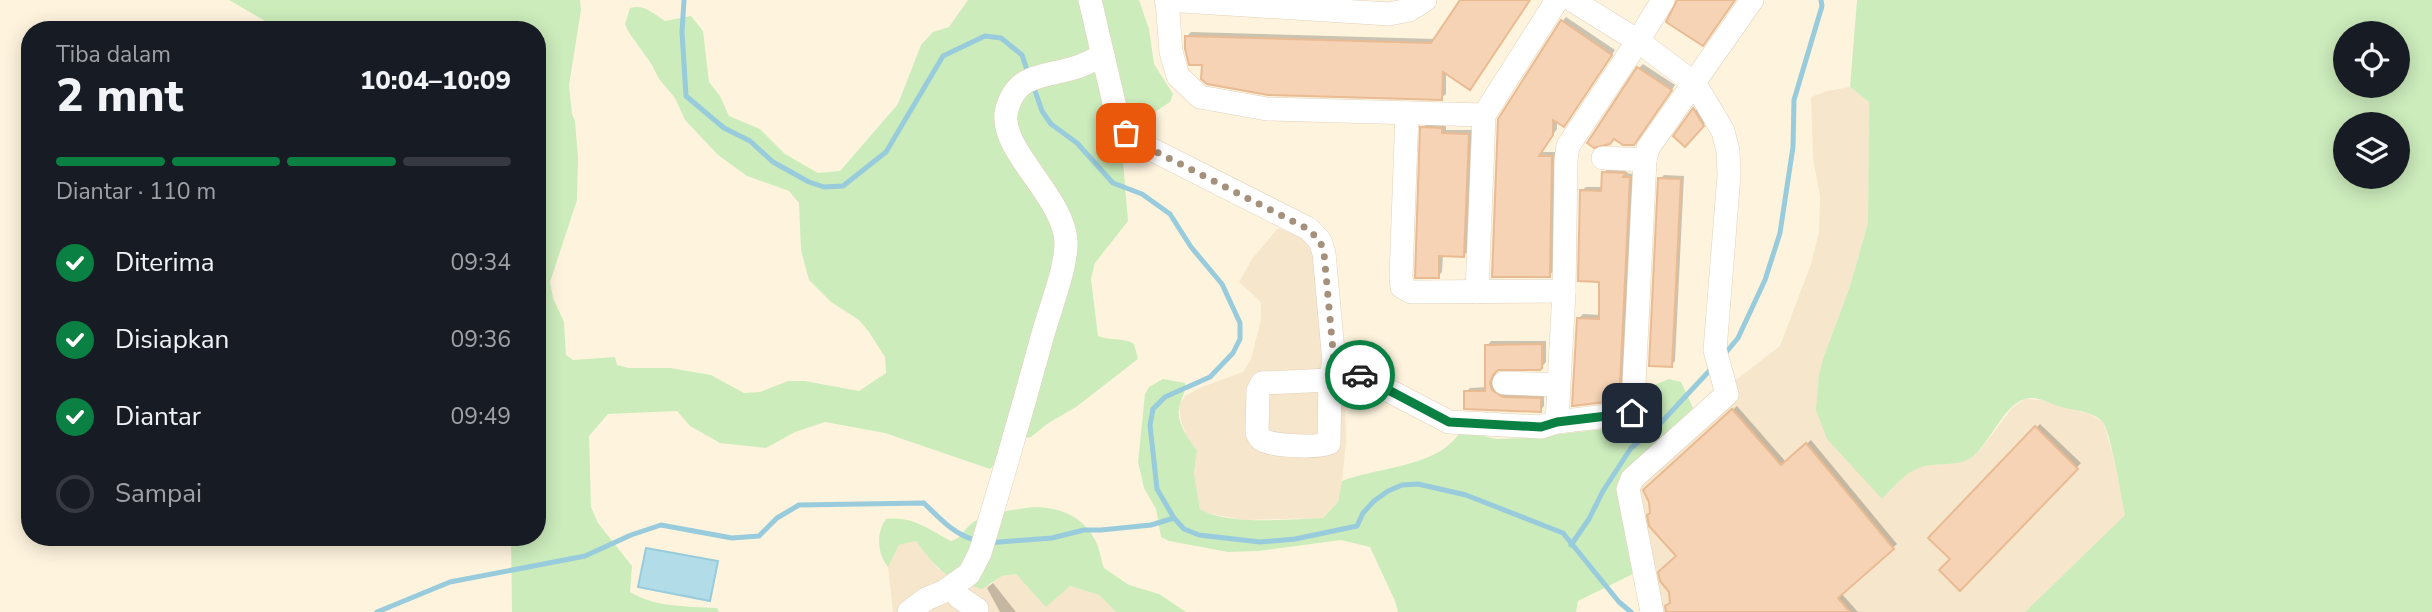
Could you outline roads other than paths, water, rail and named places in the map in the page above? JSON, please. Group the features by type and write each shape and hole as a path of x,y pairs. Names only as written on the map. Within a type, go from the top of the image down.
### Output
{"street":[{"path":"1090,0 1118,121 1126,133 1137,142 1308,229 1320,241 1324,253 1332,371 1449,422 1541,427 1557,422 1627,415 1632,413 1636,405 1634,384 1645,160 1648,148 1752,0"},
{"path":"1425,0 1409,10 1389,14 1167,0 1171,52 1178,76 1200,97 1266,109 1484,115"},
{"path":"1477,292 1484,115 1557,0"},
{"path":"1572,0 1638,41 1695,84 1723,131 1728,152 1717,360 1727,394 1632,479 1628,489 1652,612"},
{"path":"1557,422 1568,146 1662,0"},
{"path":"909,612 926,598 945,592 969,574 984,543 1066,244 1064,225 1056,208 1015,148 1005,120 1014,91 1028,80 1076,68 1103,55"},
{"path":"1407,113 1402,287 1411,292 1564,291"},
{"path":"1603,158 1645,160"},
{"path":"1504,383 1558,385"},
{"path":"953,586 958,597 977,609"}],"water":[{"path":"646,548 718,561 710,601 638,587"}],"waterway":[{"path":"684,0 682,32 686,96 724,128 750,141 773,162 809,182 824,187 843,186 886,152 943,56 985,36 1001,38 1022,55 1029,76"},
{"path":"1723,356 1738,338 1765,280 1780,233 1793,147 1794,100 1822,6 1821,0"},
{"path":"1033,85 1042,111 1051,124 1077,143 1113,183 1142,194 1170,214 1191,247 1222,284 1240,323 1240,339 1233,353 1210,377 1165,397 1153,409 1150,425 1157,489 1174,518 1184,529 1199,535 1260,542 1295,539 1357,526 1363,513 1388,491 1402,485 1418,484 1466,495 1563,533 1619,602 1631,612"},
{"path":"1571,545 1631,448 1656,428 1712,368"},
{"path":"377,612 450,582 585,556 661,525 732,538 759,536 777,518 799,505 924,503 955,531 978,541"},
{"path":"987,543 1052,538 1084,530 1151,525 1174,518"}]}
